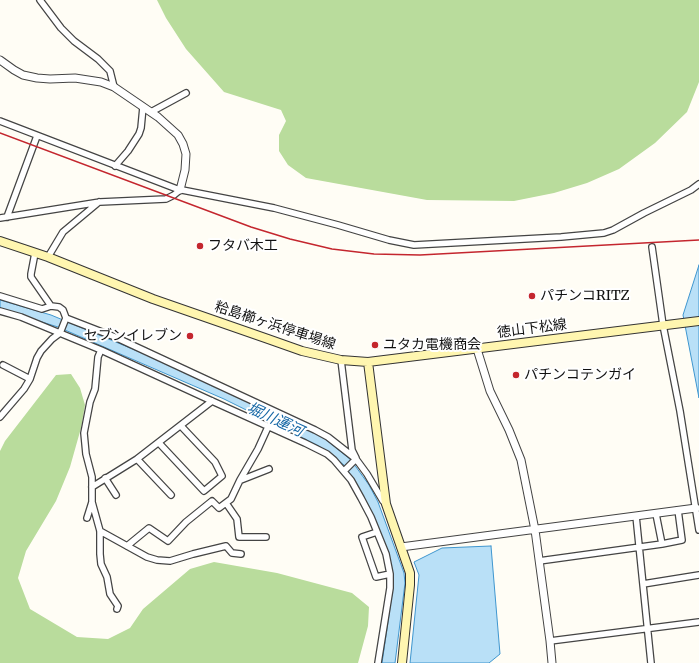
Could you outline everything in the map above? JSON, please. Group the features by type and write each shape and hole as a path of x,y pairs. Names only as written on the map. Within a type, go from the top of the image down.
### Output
{"main road":[{"name":"粭島櫛ヶ浜停車場線","path":"0,240 48,257 153,299 302,351 341,360 368,362"},
{"name":"徳山下松線","path":"368,362 699,321"},
{"path":"368,362 386,504 410,573 402,663"}],"street":[{"path":"40,0 61,28 74,41 108,68 114,87"},
{"path":"0,60 14,70 30,76 50,79 75,78 101,82 114,87 168,125 178,135 186,154 185,170 180,190 166,199 100,202 0,218"},
{"path":"151,112 186,92"},
{"path":"115,166 128,151 139,134 143,107"},
{"path":"0,121 180,190 274,208 389,240 414,245 604,233 613,230 691,190 699,184"},
{"path":"7,217 37,136"},
{"path":"48,257 63,232 100,202"},
{"path":"652,247 663,325 680,411 699,530"},
{"path":"36,253 31,277 51,306"},
{"path":"0,296 42,309 51,306 59,307 63,310 66,319 60,332 41,351 35,362 30,379 24,389 0,417"},
{"path":"0,311 21,317 60,332 305,443 327,454 345,470 362,498 371,517 386,554 390,574 390,588 378,663"},
{"path":"66,319 115,337 315,430 339,445 355,460 368,474 382,502 386,504"},
{"path":"477,349 490,391 509,430 521,460 535,530 552,663"},
{"path":"101,350 98,357 95,389 90,402 84,433 86,454 91,472 92,502 100,531 101,564 107,577 110,594 118,606 117,609"},
{"path":"341,360 352,450 355,460"},
{"path":"3,365 30,379"},
{"path":"92,487 137,459 212,401"},
{"path":"159,443 204,491 222,476 215,462 181,426"},
{"path":"127,546 150,528 168,542 186,522 212,501 219,508 231,499 268,427"},
{"path":"137,459 171,495"},
{"path":"345,470 355,460"},
{"path":"240,480 269,469"},
{"path":"105,478 116,495"},
{"path":"87,518 92,502"},
{"path":"226,503 237,519 239,536 266,537"},
{"path":"401,547 696,508"},
{"path":"539,561 682,540 678,510"},
{"path":"656,514 662,544"},
{"path":"636,516 650,663"},
{"path":"100,531 157,560 170,561 226,546 232,553 241,554"},
{"path":"377,532 362,537 376,577 390,574"},
{"path":"643,584 699,575"},
{"path":"550,641 699,622"}],"green space":[{"path":"157,0 699,0 699,82 687,112 655,143 619,169 587,183 554,193 514,201 427,200 306,178 288,165 279,151 279,135 286,121 281,110 224,92 186,49 166,18"},
{"path":"71,374 80,388 85,405 81,428 70,467 56,501 26,551 18,578 30,609 77,637 108,639 130,628 143,609 190,569 214,562 277,573 352,593 369,607 368,626 358,663 0,663 0,451 5,441 56,375"}],"water":[{"path":"699,265 699,398 683,315"},
{"name":"堀川運河","path":"0,300 51,315 147,355 319,434 351,460 369,485 378,502 404,573 405,583 395,663 382,663 393,587 388,555 364,497 344,465 319,446 224,399 58,327 0,309"},
{"path":"491,546 500,654 489,663 410,663 419,575 414,562 442,548"}],"railway":[{"path":"0,133 251,227 290,239 332,249 374,254 420,255 699,240"}],"place":[{"name":"フタバ木工","path":"200,246"},
{"name":"パチンコRITZ","path":"532,296"},
{"name":"セブンイレブン","path":"190,336"},
{"name":"ユタカ電機商会","path":"375,345"},
{"name":"パチンコテンガイ","path":"516,375"}]}
